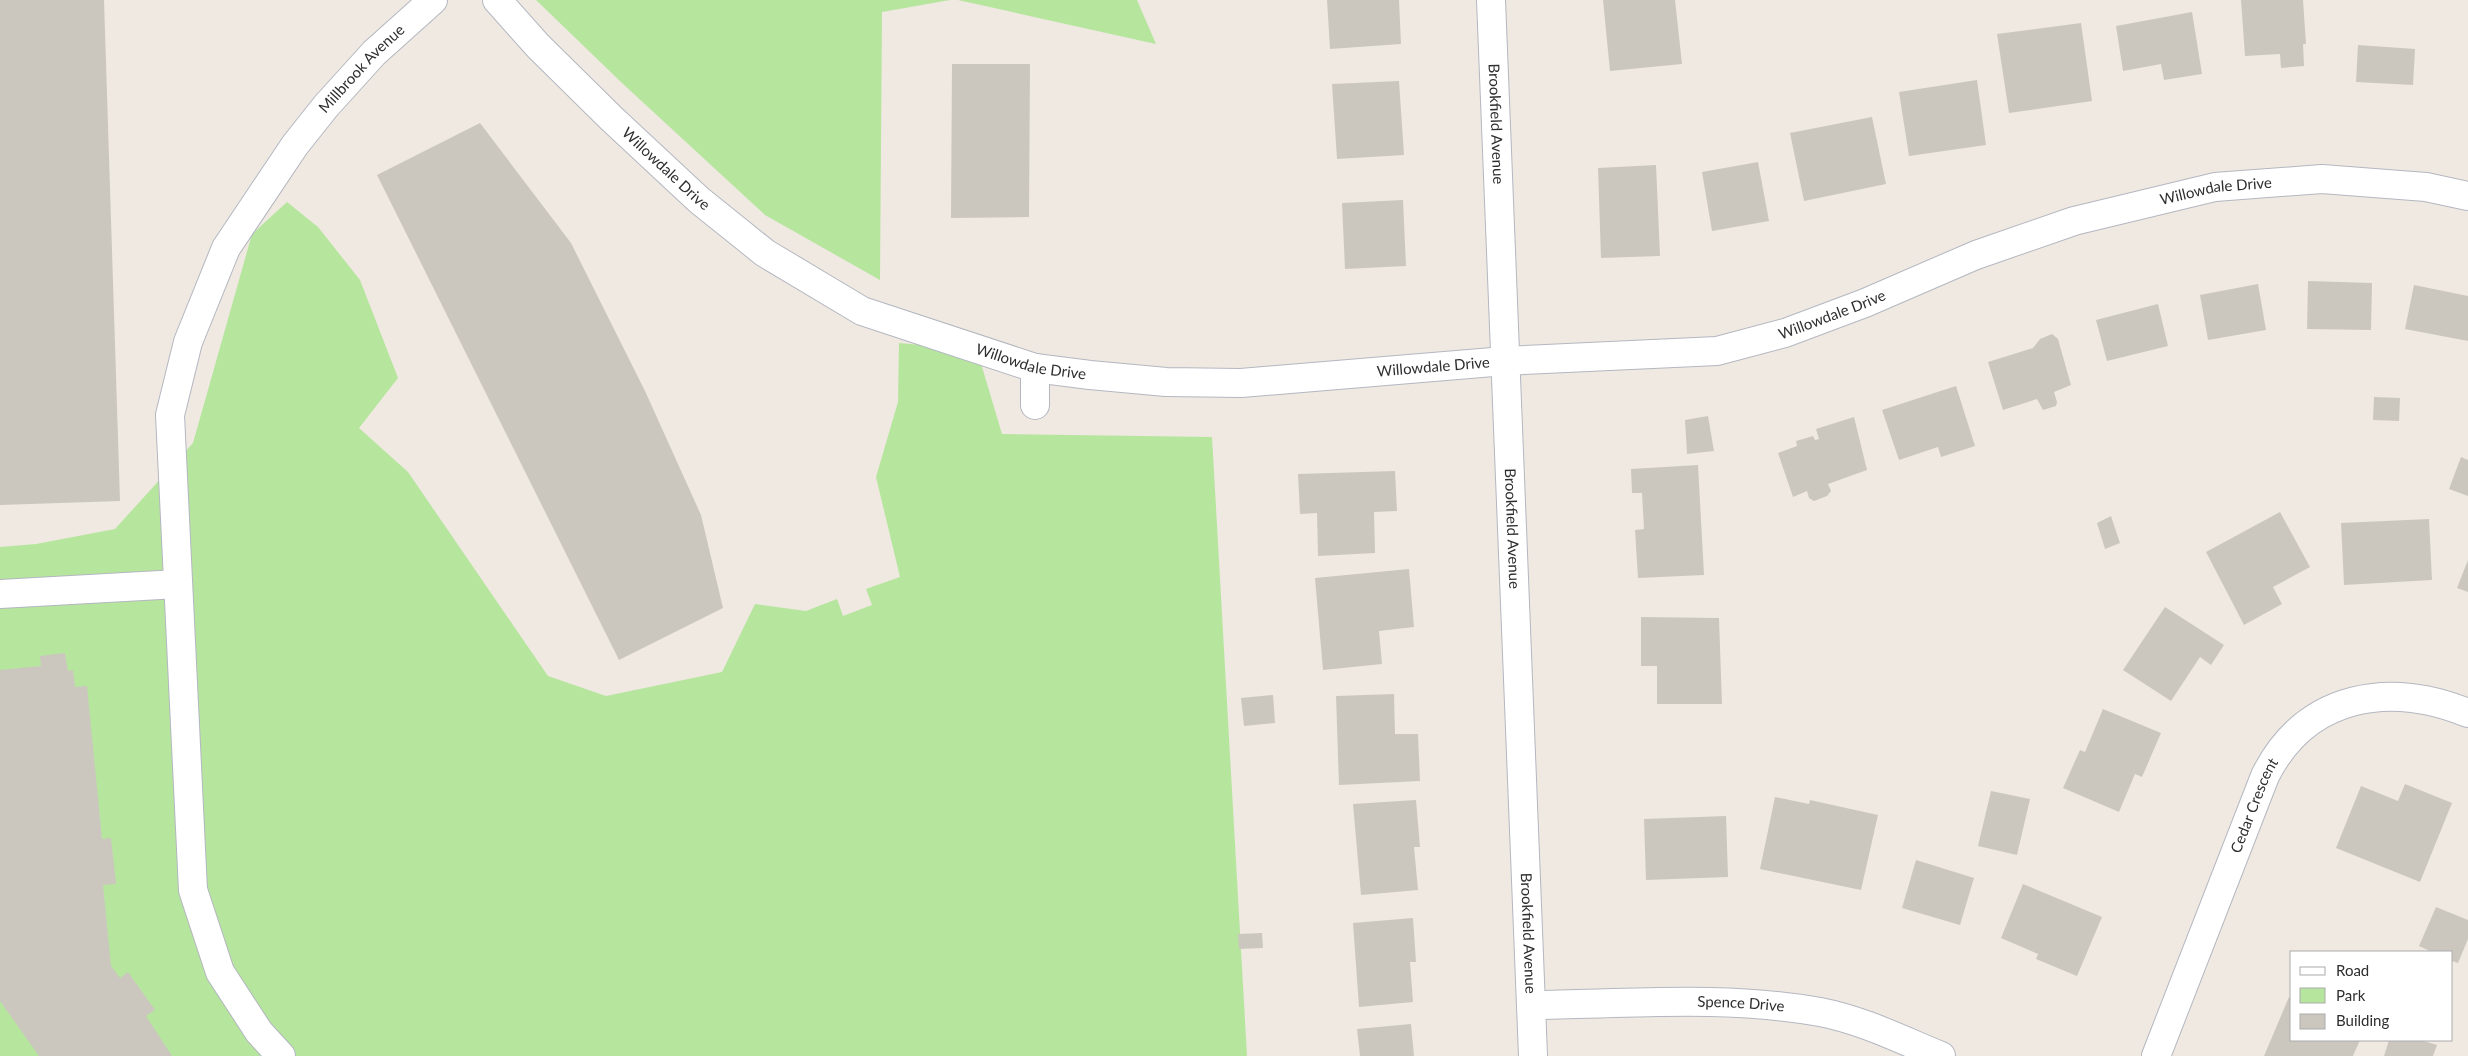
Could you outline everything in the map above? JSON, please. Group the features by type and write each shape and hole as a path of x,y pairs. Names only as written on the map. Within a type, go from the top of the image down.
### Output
{"street":[{"name":"Millbrook Avenue","path":"281,1056 259,1032 220,972 193,890 170,415 188,342 226,248 295,145 374,53 433,0"},
{"name":"Willowdale Drive","path":"497,0 538,46 624,131 699,200 765,253 862,312 1035,368 1166,382 1241,383 1505,361 1717,351 1785,333 1865,303 1976,255 2074,222 2215,187 2322,179 2426,187 2468,196"},
{"name":"Brookfield Avenue","path":"1491,0 1533,1056"},
{"path":"1035,368 1035,404"},
{"path":"0,594 178,584"},
{"name":"Cedar Crescent","path":"2156,1056 2265,776 2288,740 2327,710 2366,698 2380,696 2408,698 2450,706 2468,713"},
{"name":"Spence Drive","path":"1531,1005 1717,1002 1783,1007 1821,1012 1869,1026 1941,1056"}],"green space":[{"path":"536,0 950,0 882,12 880,280 765,215 622,83"},
{"path":"958,0 1137,0 1156,44"},
{"path":"287,202 318,227 360,280 398,378 359,428 408,472 548,676 606,696 722,672 755,604 806,611 837,599 843,616 872,605 866,589 900,577 876,477 898,402 899,343 977,350 1002,434 1212,437 1247,1056 0,1056 0,547 36,544 115,529 193,443 252,234"}],"building":[{"path":"0,0 104,0 120,501 0,505"},
{"path":"1327,0 1399,0 1401,44 1330,49"},
{"path":"1603,0 1675,0 1682,64 1610,71"},
{"path":"2241,0 2303,0 2306,44 2303,44 2304,66 2281,68 2280,54 2245,56"},
{"path":"2192,12 2202,74 2164,80 2161,64 2123,71 2116,26"},
{"path":"2081,23 2092,101 2009,113 1997,34"},
{"path":"2358,45 2415,49 2413,85 2356,82"},
{"path":"952,64 1030,64 1029,217 951,218"},
{"path":"1977,80 1986,145 1909,156 1899,92"},
{"path":"1399,81 1404,155 1337,159 1332,84"},
{"path":"1872,117 1886,184 1804,201 1790,133"},
{"path":"480,123 571,243 645,391 701,515 723,608 619,660 377,175"},
{"path":"1758,162 1769,221 1712,231 1702,172"},
{"path":"1656,165 1660,256 1601,258 1598,168"},
{"path":"1403,200 1406,266 1345,269 1342,203"},
{"path":"2308,281 2372,283 2371,330 2307,329"},
{"path":"2258,284 2266,330 2208,340 2200,295"},
{"path":"2414,285 2468,296 2468,341 2405,329"},
{"path":"2158,304 2168,346 2107,361 2096,320"},
{"path":"2052,334 2058,339 2071,385 2054,392 2057,402 2056,406 2043,410 2037,399 2003,410 1988,362 2033,348 2040,339"},
{"path":"1956,386 1975,446 1941,457 1938,447 1899,460 1882,410"},
{"path":"2374,397 2400,398 2399,421 2373,420"},
{"path":"1708,416 1714,451 1687,454 1685,420"},
{"path":"1854,417 1867,470 1828,484 1831,491 1827,496 1814,501 1809,498 1807,491 1793,497 1778,453 1797,446 1796,441 1813,436 1815,440 1819,439 1816,429"},
{"path":"2461,457 2468,460 2468,496 2449,489"},
{"path":"1698,465 1704,575 1638,578 1635,530 1644,529 1642,493 1632,493 1631,469"},
{"path":"1395,471 1397,511 1374,512 1375,553 1318,556 1317,513 1300,514 1298,474"},
{"path":"2280,512 2310,567 2273,587 2282,604 2244,625 2206,552"},
{"path":"2111,516 2120,543 2105,549 2097,523"},
{"path":"2429,519 2432,580 2344,585 2341,523"},
{"path":"2468,560 2468,592 2457,588"},
{"path":"1409,569 1414,627 1379,631 1382,664 1323,670 1315,578"},
{"path":"2165,607 2224,645 2211,665 2200,657 2171,701 2123,670"},
{"path":"1641,617 1719,618 1722,704 1657,704 1657,666 1641,666"},
{"path":"65,653 68,671 73,670 75,687 87,686 102,839 111,838 116,884 103,885 111,966 120,978 128,972 155,1010 146,1016 172,1056 39,1056 0,1001 0,670 41,666 40,656"},
{"path":"1394,694 1395,734 1418,734 1420,781 1339,785 1336,696"},
{"path":"1273,695 1275,723 1244,726 1241,698"},
{"path":"2103,709 2161,733 2142,777 2135,774 2119,812 2063,788 2080,750 2085,752"},
{"path":"2405,784 2452,803 2420,882 2336,848 2361,786 2398,801"},
{"path":"1991,791 2030,799 2017,855 1978,846"},
{"path":"1775,797 1809,804 1810,800 1878,815 1861,890 1760,869"},
{"path":"1416,800 1420,847 1414,847 1418,890 1361,895 1353,804"},
{"path":"1726,816 1728,877 1646,880 1644,819"},
{"path":"1916,860 1974,878 1960,925 1902,908"},
{"path":"2023,884 2102,917 2077,976 2036,959 2038,954 2001,938"},
{"path":"2436,907 2468,920 2468,939 2458,963 2453,961 2453,951 2430,951 2419,946"},
{"path":"1413,918 1416,962 1410,962 1413,1002 1359,1007 1353,923"},
{"path":"1262,933 1263,948 1239,949 1238,934"},
{"path":"2289,997 2290,1041 2360,1041 2353,1056 2264,1056"},
{"path":"1411,1024 1414,1056 1360,1056 1357,1029"},
{"path":"2389,1041 2423,1041 2437,1045 2433,1056 2384,1056"}]}
